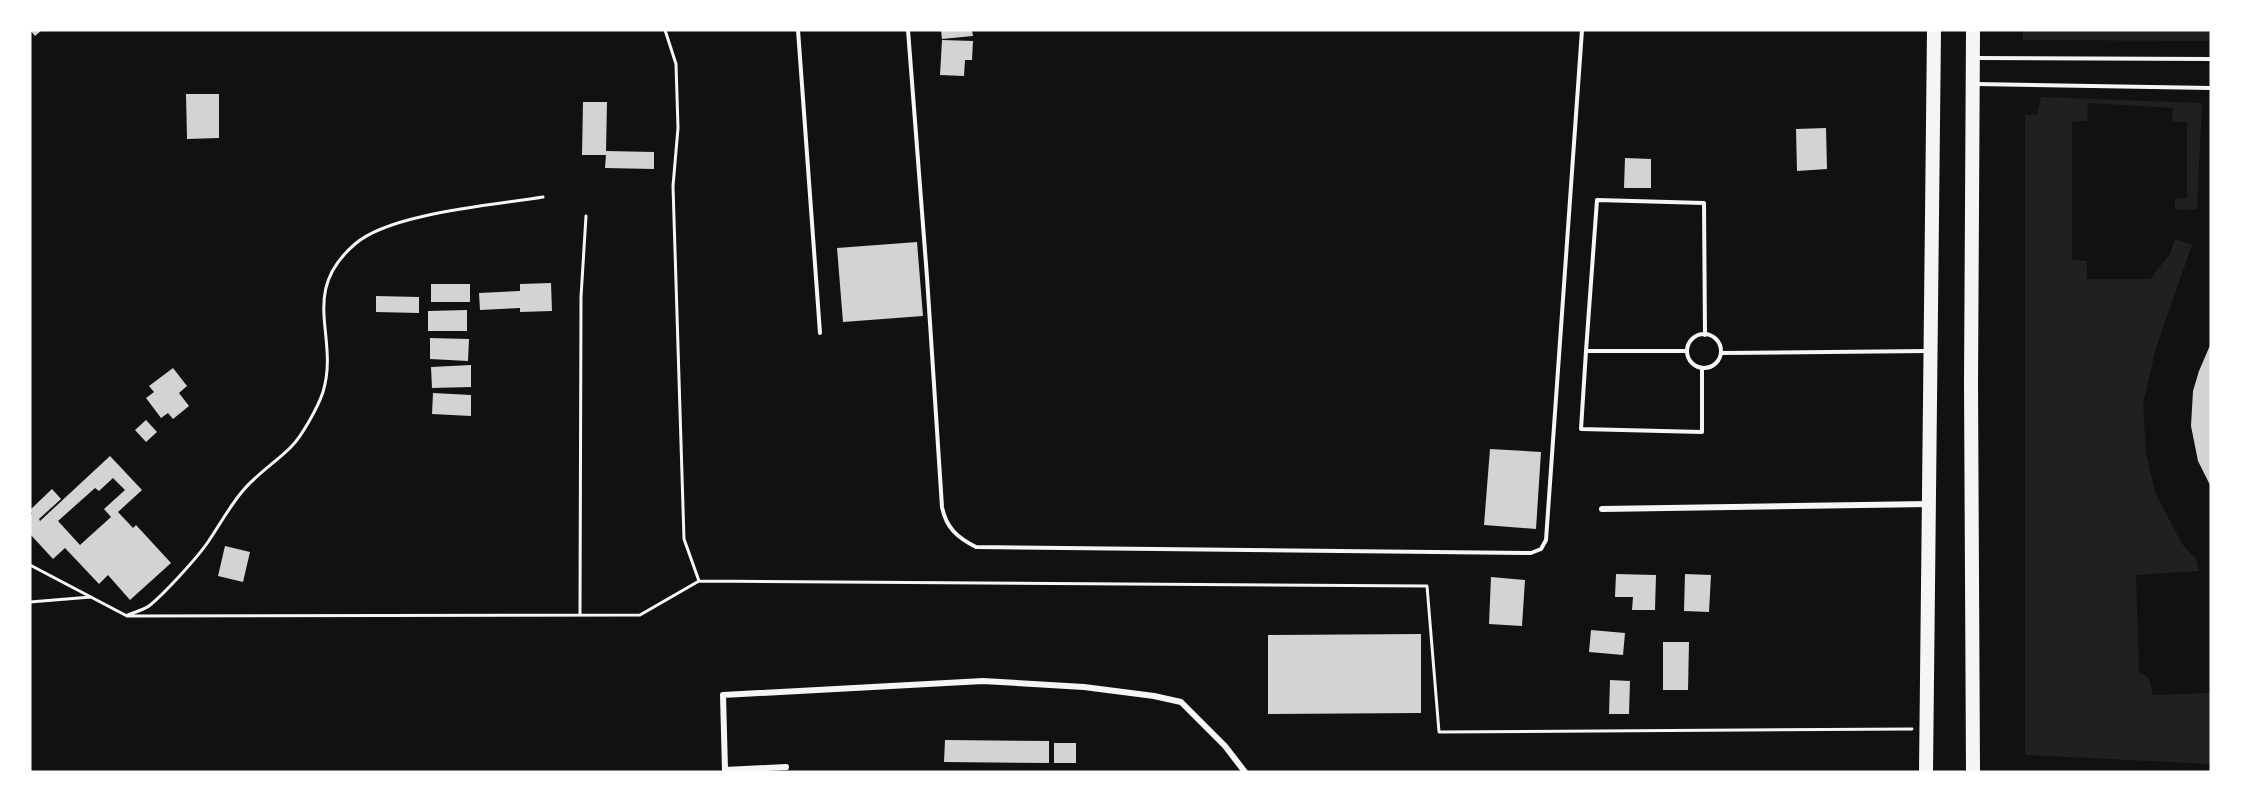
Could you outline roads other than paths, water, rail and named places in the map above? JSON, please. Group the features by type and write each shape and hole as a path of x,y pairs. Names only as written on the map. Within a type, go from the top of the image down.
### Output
{"highway":[{"path":"1926,772 1934,30"},
{"path":"1973,30 1971,383 1973,772"}],"street":[{"path":"1602,509 1929,504"},
{"path":"786,767 725,770 723,695 983,681 1084,687 1154,696 1181,702 1225,746 1245,772"}],"lane":[{"path":"798,30 820,333"},
{"path":"908,30 942,507 948,526 954,534 976,548 1531,553 1541,549 1545,540 1582,30"},
{"path":"1972,58 2211,59"},
{"path":"1972,84 2211,88"},
{"path":"1702,368 1702,432 1581,429 1597,200 1704,204 1705,335"},
{"path":"1705,335 1717,340 1720,353 1712,366 1702,368 1690,360 1687,351 1695,338 1705,335"},
{"path":"1586,351 1687,351"},
{"path":"1720,353 1930,351"}]}
